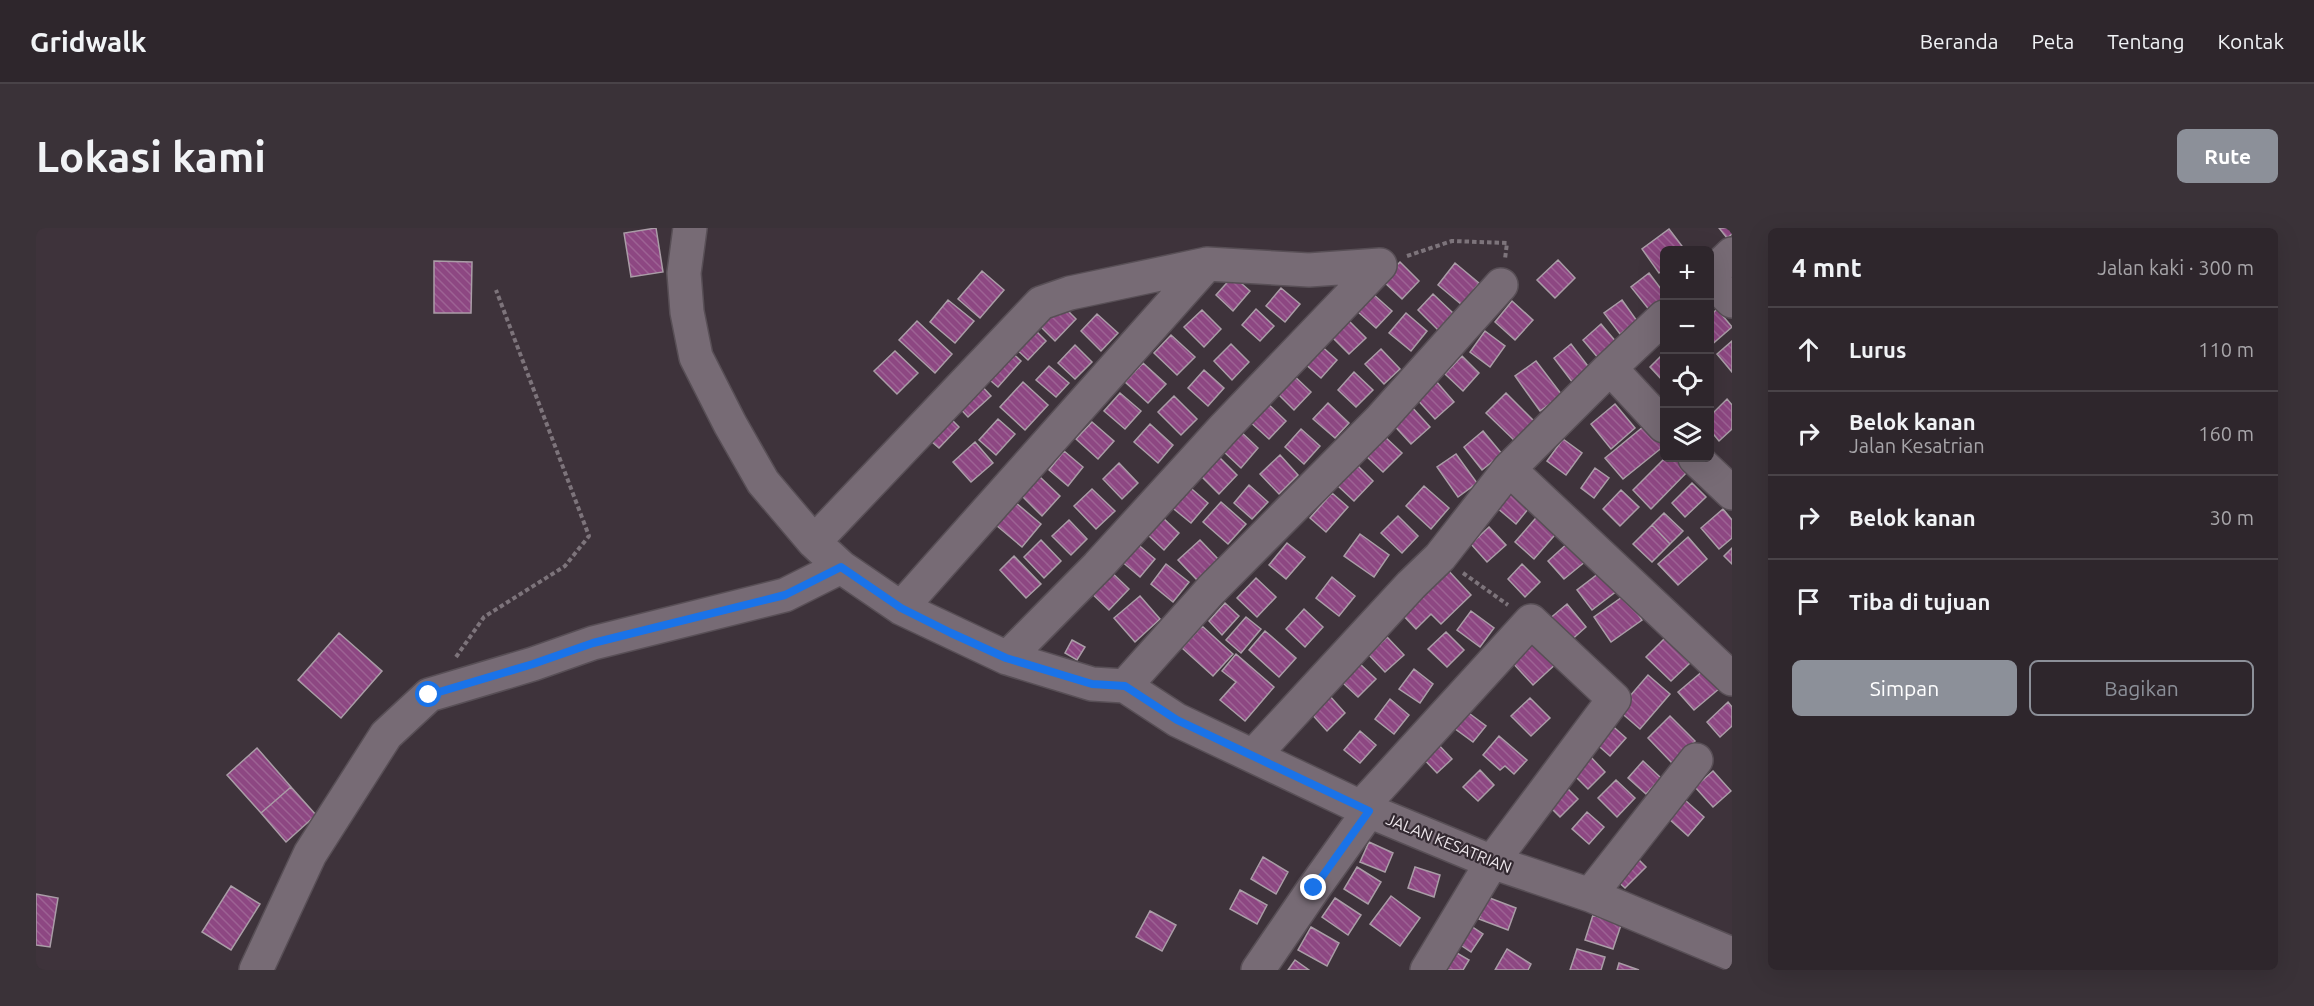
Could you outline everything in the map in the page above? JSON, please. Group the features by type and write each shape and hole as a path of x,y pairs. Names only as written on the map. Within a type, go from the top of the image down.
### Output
{"street":[{"name":"JALAN KESATRIAN","path":"690,228 684,273 687,312 696,357 729,424 763,482 814,542 841,567 901,608 1006,658 1092,684 1125,686 1177,720 1366,809 1492,862 1590,896 1732,954"},
{"path":"1714,273 1732,254"},
{"path":"901,608 1207,264"},
{"path":"814,542 1041,303 1070,292 1207,264 1309,270 1380,265"},
{"path":"1006,658 1098,566 1224,428 1380,265"},
{"path":"1714,281 1732,301"},
{"path":"1125,686 1211,590 1379,422 1501,285"},
{"path":"1253,756 1440,557 1509,470 1610,368 1660,322"},
{"path":"1610,368 1660,421"},
{"path":"1699,462 1732,493"},
{"path":"1509,470 1732,679"},
{"path":"256,970 310,854 386,735 429,695 533,664 593,643 785,595 841,567"},
{"path":"1258,970 1366,809 1531,621 1614,699 1492,862 1427,970"},
{"path":"1590,896 1696,760"}],"path":[{"path":"1380,265 1452,241 1507,243 1501,285"},
{"path":"429,695 484,617 565,566 589,536 496,290"},
{"path":"1440,557 1531,621"}],"building":[{"path":"656,228 663,272 631,277 624,233"},
{"path":"1719,228 1732,228 1732,234 1727,238"},
{"path":"1669,229 1682,246 1660,246 1659,273 1642,249"},
{"path":"1558,260 1575,278 1555,298 1537,280"},
{"path":"434,261 472,262 471,313 434,313"},
{"path":"1400,262 1419,281 1402,299 1382,280"},
{"path":"1455,263 1479,283 1462,305 1438,285"},
{"path":"982,271 1004,290 980,318 958,299"},
{"path":"1649,273 1660,288 1660,305 1651,312 1631,287"},
{"path":"1233,276 1250,291 1233,311 1216,295"},
{"path":"1281,288 1300,304 1285,322 1266,306"},
{"path":"1373,294 1392,311 1376,328 1357,311"},
{"path":"1433,294 1453,313 1438,330 1418,310"},
{"path":"948,300 974,321 955,343 930,322"},
{"path":"1057,300 1076,319 1055,341 1036,322"},
{"path":"1622,300 1637,321 1620,334 1604,313"},
{"path":"1512,301 1533,320 1515,340 1495,322"},
{"path":"1256,309 1274,326 1260,341 1242,325"},
{"path":"1717,309 1732,327 1714,343 1714,312"},
{"path":"1202,310 1221,329 1204,347 1184,327"},
{"path":"1406,313 1427,331 1411,351 1389,333"},
{"path":"1097,314 1118,333 1101,351 1081,331"},
{"path":"1347,319 1366,338 1349,354 1330,335"},
{"path":"917,321 952,354 935,373 899,340"},
{"path":"1029,324 1046,341 1028,360 1010,343"},
{"path":"1601,324 1617,343 1599,359 1583,340"},
{"path":"1485,331 1505,346 1490,367 1470,352"},
{"path":"1171,335 1195,357 1177,375 1154,353"},
{"path":"1732,341 1732,372 1717,354"},
{"path":"1231,344 1249,362 1232,380 1214,361"},
{"path":"1319,344 1337,360 1321,378 1303,362"},
{"path":"1571,344 1591,370 1573,383 1554,358"},
{"path":"1075,345 1092,362 1075,379 1058,363"},
{"path":"1007,348 1021,361 998,387 984,375"},
{"path":"1381,349 1400,369 1384,384 1365,364"},
{"path":"895,351 918,373 897,394 874,371"},
{"path":"1462,356 1479,373 1463,391 1445,374"},
{"path":"1660,357 1660,378 1650,367"},
{"path":"1536,361 1562,395 1540,411 1515,376"},
{"path":"1143,363 1166,384 1148,403 1125,382"},
{"path":"1049,366 1069,383 1056,397 1036,380"},
{"path":"1204,370 1224,388 1208,406 1188,388"},
{"path":"1290,372 1311,392 1294,410 1273,389"},
{"path":"1354,372 1373,390 1356,407 1338,390"},
{"path":"1435,380 1454,402 1435,419 1415,397"},
{"path":"977,381 991,396 968,417 954,402"},
{"path":"1023,382 1048,405 1025,430 1000,407"},
{"path":"1120,393 1141,411 1125,429 1104,411"},
{"path":"1506,393 1535,422 1516,442 1486,413"},
{"path":"1174,396 1197,419 1181,435 1158,412"},
{"path":"1727,399 1732,405 1732,429 1719,441 1714,435 1714,412"},
{"path":"1265,401 1286,421 1269,439 1248,420"},
{"path":"1328,403 1349,423 1335,438 1313,419"},
{"path":"1615,404 1635,428 1611,449 1591,424"},
{"path":"1410,405 1430,427 1411,444 1391,422"},
{"path":"946,414 959,427 939,448 925,436"},
{"path":"998,419 1015,434 996,455 979,440"},
{"path":"1092,422 1114,441 1098,459 1076,439"},
{"path":"1649,422 1660,436 1660,449 1623,479 1605,458"},
{"path":"1150,424 1173,445 1158,463 1134,442"},
{"path":"1238,429 1258,448 1241,468 1221,449"},
{"path":"1301,429 1320,446 1304,464 1285,447"},
{"path":"1483,431 1502,454 1482,470 1464,447"},
{"path":"1383,435 1402,453 1383,472 1365,455"},
{"path":"1563,439 1582,453 1566,475 1547,461"},
{"path":"975,442 993,463 971,482 953,462"},
{"path":"1064,451 1083,467 1068,486 1049,470"},
{"path":"1456,454 1477,483 1458,497 1437,467"},
{"path":"1217,455 1237,475 1219,494 1199,474"},
{"path":"1280,455 1298,475 1279,494 1260,474"},
{"path":"1661,462 1686,462 1691,468 1651,509 1633,490"},
{"path":"1119,463 1138,483 1122,499 1103,479"},
{"path":"1357,465 1373,481 1354,501 1337,485"},
{"path":"1595,468 1609,478 1594,498 1581,488"},
{"path":"1040,477 1060,496 1042,516 1022,496"},
{"path":"1692,483 1706,497 1685,517 1672,503"},
{"path":"1186,484 1208,503 1191,523 1169,505"},
{"path":"1249,485 1268,502 1252,519 1234,503"},
{"path":"1424,486 1449,508 1431,529 1406,506"},
{"path":"1513,486 1533,503 1516,524 1496,507"},
{"path":"1092,489 1115,511 1096,529 1074,506"},
{"path":"1621,490 1639,507 1620,526 1603,509"},
{"path":"1332,493 1348,507 1326,532 1310,518"},
{"path":"1009,497 1041,524 1022,547 990,520"},
{"path":"1221,502 1246,524 1228,544 1203,522"},
{"path":"1723,509 1732,520 1732,538 1719,549 1701,528"},
{"path":"1541,512 1560,529 1534,559 1515,542"},
{"path":"1664,513 1683,531 1670,544 1652,525"},
{"path":"1398,516 1418,536 1402,553 1381,533"},
{"path":"1162,517 1179,533 1164,550 1147,534"},
{"path":"1069,520 1087,539 1071,555 1052,536"},
{"path":"1652,525 1670,544 1652,562 1633,544"},
{"path":"1489,527 1506,545 1487,562 1471,544"},
{"path":"1360,534 1389,555 1374,577 1344,556"},
{"path":"1688,537 1707,559 1678,585 1658,564"},
{"path":"1041,540 1061,561 1044,578 1024,557"},
{"path":"1200,540 1219,560 1197,580 1178,560"},
{"path":"1135,542 1155,559 1140,577 1120,560"},
{"path":"1569,542 1586,561 1564,579 1548,561"},
{"path":"1287,543 1305,557 1286,579 1269,565"},
{"path":"1732,548 1732,564 1724,556"},
{"path":"1014,556 1041,584 1026,598 1000,570"},
{"path":"1166,564 1189,582 1173,602 1151,584"},
{"path":"1522,564 1540,582 1525,597 1508,579"},
{"path":"1106,567 1129,589 1109,610 1086,588"},
{"path":"1445,567 1471,595 1441,624 1431,614 1416,629 1399,611"},
{"path":"1603,570 1618,590 1592,610 1577,590"},
{"path":"1332,577 1355,596 1339,616 1316,598"},
{"path":"1256,578 1276,597 1257,617 1237,598"},
{"path":"1625,595 1642,620 1611,642 1594,617"},
{"path":"1140,596 1160,619 1135,642 1114,618"},
{"path":"1225,603 1239,616 1222,635 1209,621"},
{"path":"1567,604 1586,627 1568,643 1548,620"},
{"path":"1304,609 1323,627 1305,647 1286,629"},
{"path":"1471,611 1494,628 1480,647 1457,630"},
{"path":"1246,617 1261,629 1241,653 1226,640"},
{"path":"1202,626 1233,654 1213,676 1182,648"},
{"path":"1531,630 1559,661 1533,685 1510,660"},
{"path":"1265,631 1296,658 1279,677 1249,650"},
{"path":"1446,632 1464,650 1447,667 1428,649"},
{"path":"339,633 382,671 341,718 298,680"},
{"path":"1387,637 1404,655 1385,672 1369,655"},
{"path":"1665,638 1690,663 1671,681 1646,657"},
{"path":"1072,640 1085,647 1077,660 1065,653"},
{"path":"1236,654 1274,687 1245,721 1220,700 1236,682 1222,671"},
{"path":"1360,664 1376,679 1358,697 1343,683"},
{"path":"1414,669 1433,684 1420,703 1399,689"},
{"path":"1704,670 1720,688 1694,710 1678,692"},
{"path":"1648,675 1670,694 1640,729 1618,710"},
{"path":"1328,694 1345,713 1327,731 1309,711"},
{"path":"1530,698 1550,718 1531,736 1511,716"},
{"path":"1390,699 1409,715 1394,734 1375,719"},
{"path":"1728,702 1732,707 1732,726 1720,737 1707,722"},
{"path":"1466,711 1486,726 1473,742 1454,728"},
{"path":"1670,716 1695,741 1673,764 1648,738"},
{"path":"1608,722 1626,738 1610,756 1592,740"},
{"path":"1360,731 1376,745 1360,763 1344,750"},
{"path":"1499,736 1527,760 1514,774 1505,766 1500,770 1483,755"},
{"path":"1434,740 1452,759 1437,773 1419,754"},
{"path":"257,748 291,787 261,813 227,775"},
{"path":"1587,753 1605,772 1588,789 1570,771"},
{"path":"1643,761 1661,778 1646,794 1628,778"},
{"path":"1480,770 1494,785 1478,801 1463,787"},
{"path":"1713,771 1731,791 1713,807 1695,787"},
{"path":"1616,780 1635,798 1617,817 1598,798"},
{"path":"1562,783 1578,799 1560,817 1544,801"},
{"path":"291,787 316,815 286,842 261,813"},
{"path":"1685,800 1704,817 1688,836 1669,819"},
{"path":"1587,812 1604,827 1589,844 1572,829"},
{"path":"1369,842 1393,853 1385,872 1360,862"},
{"path":"1631,852 1646,867 1625,888 1610,874"},
{"path":"1263,857 1288,872 1276,894 1251,879"},
{"path":"1357,867 1381,882 1368,904 1344,889"},
{"path":"1415,867 1440,875 1434,897 1408,888"},
{"path":"231,886 260,904 231,950 202,932"},
{"path":"1240,890 1267,905 1257,924 1230,909"},
{"path":"36,894 58,898 50,947 36,945"},
{"path":"1391,896 1420,918 1400,946 1370,924"},
{"path":"1487,897 1516,908 1508,930 1479,919"},
{"path":"1335,898 1361,915 1348,935 1322,917"},
{"path":"1150,911 1176,925 1162,951 1136,937"},
{"path":"1593,915 1621,925 1613,949 1585,940"},
{"path":"1465,922 1483,934 1471,952 1453,940"},
{"path":"1311,927 1339,943 1327,966 1298,950"},
{"path":"1450,949 1469,960 1463,970 1441,970"},
{"path":"1507,949 1531,964 1528,970 1495,970"},
{"path":"1577,949 1605,957 1601,970 1570,970"},
{"path":"1295,960 1309,970 1288,970"},
{"path":"1619,963 1639,970 1617,970"}],"route":[{"path":"429,695 533,664 593,643 785,595 841,567 901,608 951,633 1006,658 1092,684 1125,686 1177,720 1362,806 1369,811 1314,888"}]}
